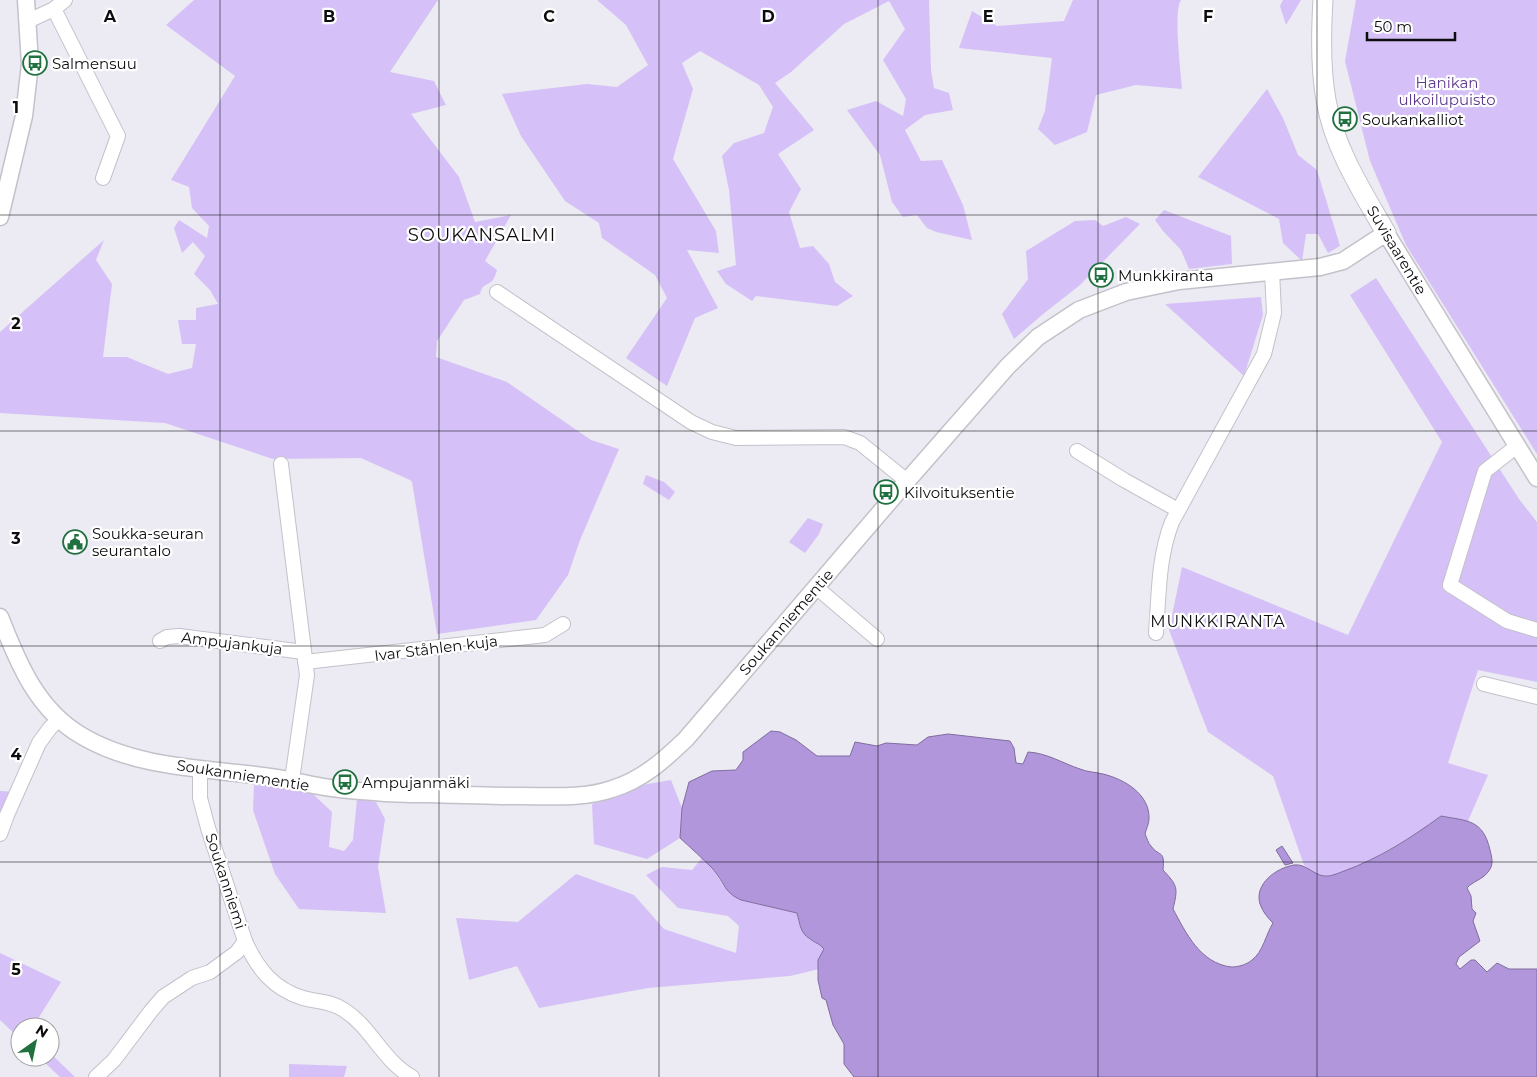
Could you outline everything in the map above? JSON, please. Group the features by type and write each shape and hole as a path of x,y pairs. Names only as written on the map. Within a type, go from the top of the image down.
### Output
{"main road":[{"name":"Suvisaarentie","path":"1323,0 1323,79 1329,116 1336,138 1358,184 1386,233"}],"street":[{"path":"0,217 24,116 30,64 26,0"},
{"path":"28,20 60,4 118,136 103,178"},
{"name":"Soukanniementie","path":"0,617 17,660 44,705 81,735 110,750 127,756 292,780 314,786 377,793 490,796 588,795 612,789 646,774 686,739 907,481 1027,346 1060,322 1079,310 1126,292 1179,281 1320,267 1343,261 1386,233"},
{"name":"Suvisaarentie","path":"1386,233 1537,478"},
{"path":"1156,633 1162,554 1169,530 1178,510 1264,354 1274,314 1272,272"},
{"path":"497,292 691,422 712,432 736,438 844,437 860,443 907,481"},
{"path":"1516,446 1485,471 1450,585 1507,621 1537,630"},
{"path":"1077,451 1178,510"},
{"path":"281,464 305,657 306,685 292,780"},
{"path":"816,587 877,639"},
{"name":"Ivar Ståhlen kuja","path":"305,657 546,635 563,624"},
{"name":"Ampujankuja","path":"160,641 167,637 179,636 305,657"},
{"path":"1484,684 1537,697"},
{"path":"0,834 39,743 50,728 60,719"},
{"name":"Soukanniemi","path":"96,1077 114,1060 163,997 192,978 210,972 237,952 245,941 200,798 200,768"},
{"path":"245,941 254,961 265,975 276,984 303,998 331,1003 344,1010 366,1031 393,1064 412,1077"}],"green space":[{"path":"194,0 438,0 390,72 434,81 446,105 411,114 459,177 475,222 511,215 485,261 497,270 494,278 483,287 480,294 464,300 437,341 436,357 507,382 591,440 619,449 580,540 568,575 536,620 437,634 412,482 361,458 273,459 165,423 0,413 0,332 104,240 96,260 112,284 103,357 127,357 168,374 192,368 196,344 182,344 178,320 196,320 196,308 218,304 210,290 194,274 205,256 193,242 182,253 174,228 179,220 207,238 209,226 192,208 189,187 171,180 235,76 166,25"},
{"path":"597,0 929,0 931,70 934,88 949,93 953,110 925,115 905,130 921,161 942,160 963,205 972,240 936,232 927,228 917,215 903,217 892,202 880,155 847,110 876,101 903,116 906,99 883,60 905,29 889,1 844,24 791,72 775,83 814,130 778,154 801,189 789,212 800,248 813,246 829,264 835,282 853,296 837,306 756,296 752,301 726,284 717,271 736,265 729,190 722,156 734,143 764,133 773,107 759,85 700,51 682,63 693,89 673,159 716,231 719,253 687,250 718,308 695,318 667,386 626,358 667,298 655,275 602,238 599,223 565,201 521,136 502,94 587,84 617,87 648,65 626,25"},
{"path":"1073,0 1181,0 1178,29 1182,89 1136,85 1096,95 1087,132 1055,145 1038,129 1045,111 1052,58 959,48 972,11 997,26 1064,21"},
{"path":"1283,0 1301,0 1286,25 1280,6"},
{"name":"Hanikan ulkoilupuisto","path":"1356,0 1537,0 1537,454 1406,245 1370,161 1345,61"},
{"path":"1267,89 1283,118 1298,155 1317,170 1340,246 1328,253 1318,234 1306,234 1302,261 1283,243 1279,219 1198,177"},
{"path":"1164,210 1231,236 1232,264 1189,269 1181,250 1155,220"},
{"path":"1126,217 1140,224 1080,285 1014,339 1002,314 1028,279 1026,251 1075,221 1095,220 1103,226"},
{"path":"1376,278 1519,499 1537,522 1537,682 1478,670 1448,763 1488,775 1468,821 1441,816 1421,831 1364,864 1328,877 1314,873 1304,865 1273,776 1208,732 1169,630 1182,567 1348,635 1442,442 1350,295"},
{"path":"1261,297 1263,315 1244,376 1165,304"},
{"path":"646,475 664,482 675,492 669,500 643,484"},
{"path":"808,518 823,524 819,534 805,553 789,542"},
{"path":"671,780 682,808 680,838 647,859 594,844 592,804 625,794 642,785"},
{"path":"254,785 313,794 332,812 329,847 344,851 353,840 357,799 376,802 385,819 378,867 386,913 299,909 275,874 253,810"},
{"path":"0,791 17,792 0,834"},
{"path":"702,858 714,870 723,886 741,900 797,913 799,925 804,934 824,949 818,960 819,969 790,976 648,988 539,1008 517,966 469,980 456,918 518,922 576,874 634,895 664,929 736,953 739,926 728,916 678,908 646,875 662,867 692,870"},
{"path":"0,953 61,982 39,1017 10,1017 10,1030 0,1020"},
{"path":"60,1063 75,1077 60,1077 50,1067 60,1067"},
{"path":"289,1064 347,1066 344,1077 289,1077"}],"shaded area":[{"path":"771,731 780,732 796,740 817,756 850,756 855,742 877,746 886,743 917,745 928,737 948,734 1010,741 1014,748 1016,763 1023,764 1028,752 1035,753 1048,756 1083,770 1111,776 1127,784 1145,802 1149,823 1145,834 1150,845 1162,856 1163,870 1174,884 1176,896 1173,909 1183,928 1202,953 1211,960 1231,967 1250,962 1262,948 1273,923 1262,910 1259,897 1260,890 1274,873 1287,867 1299,865 1319,875 1331,876 1382,854 1441,816 1473,823 1483,832 1487,840 1492,864 1486,875 1467,888 1471,896 1472,909 1476,913 1473,921 1480,941 1459,957 1456,964 1460,969 1471,960 1475,960 1487,972 1497,963 1509,969 1537,969 1537,1077 854,1077 844,1064 844,1044 833,1025 826,1000 822,998 818,980 818,960 824,949 804,934 797,913 735,897 727,890 712,868 680,838 682,808 689,782 712,771 736,770 743,760 743,752"},
{"path":"1282,846 1293,863 1285,865 1276,850"}],"place":[{"name":"Salmensuu","path":"35,63"},
{"name":"Soukankalliot","path":"1345,119"},
{"name":"Munkkiranta","path":"1101,275"},
{"name":"Kilvoituksentie","path":"886,492"},
{"name":"Soukka-seuran seurantalo","path":"75,542"},
{"name":"Ampujanmäki","path":"345,782"}],"district":[{"name":"SOUKANSALMI","path":"482,235"},
{"name":"MUNKKIRANTA","path":"1218,621"}]}
